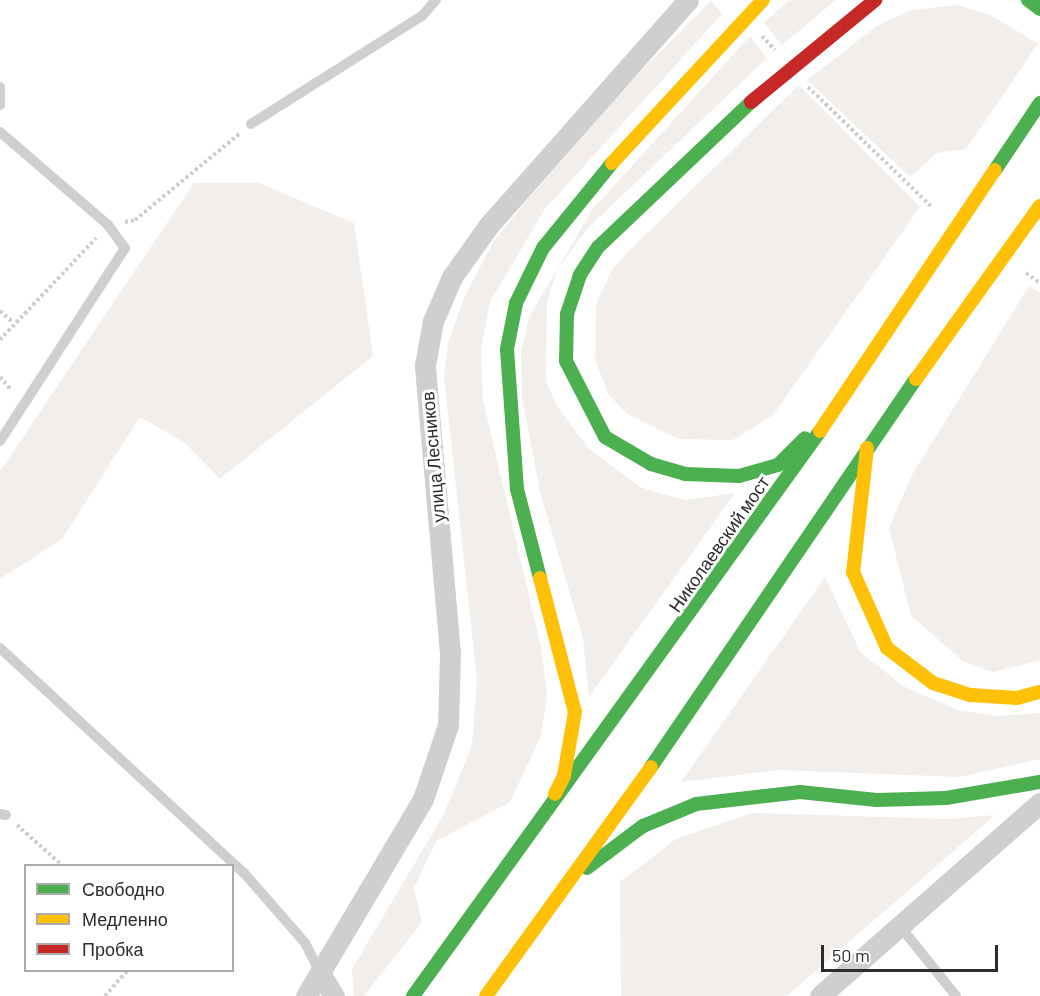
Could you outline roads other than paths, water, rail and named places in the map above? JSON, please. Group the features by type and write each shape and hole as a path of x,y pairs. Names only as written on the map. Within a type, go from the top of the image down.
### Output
{"main road":[{"path":"533,836 564,776 575,712 564,653 517,489 508,417 507,349 516,303 543,248 578,200 763,0"},
{"path":"826,416 778,465 740,476 685,474 651,464 605,437 584,404 566,361 567,314 580,275 598,247 775,80 875,0"},
{"path":"1028,0 1040,9"},
{"name":"Николаевский мост","path":"413,996 533,836 755,528 826,416 1040,103"},
{"path":"486,996 578,874 867,448 1040,206"},
{"path":"867,448 853,572 887,648 933,683 971,695 1017,698 1040,693"},
{"path":"578,874 643,826 696,804 800,792 877,800 946,798 1040,782"}],"street":[{"name":"улица Лесников","path":"306,996 423,799 448,725 450,653 424,365 433,321 452,278 489,225 688,0"},
{"path":"820,996 1040,803"},
{"path":"320,973 334,996"}],"lane":[{"path":"251,124 422,16 436,0"},
{"path":"0,87 0,105"},
{"path":"0,132 108,225 124,248 121,258 1,438"},
{"path":"0,648 244,873 305,943 320,973"},
{"path":"899,926 956,996"}]}
